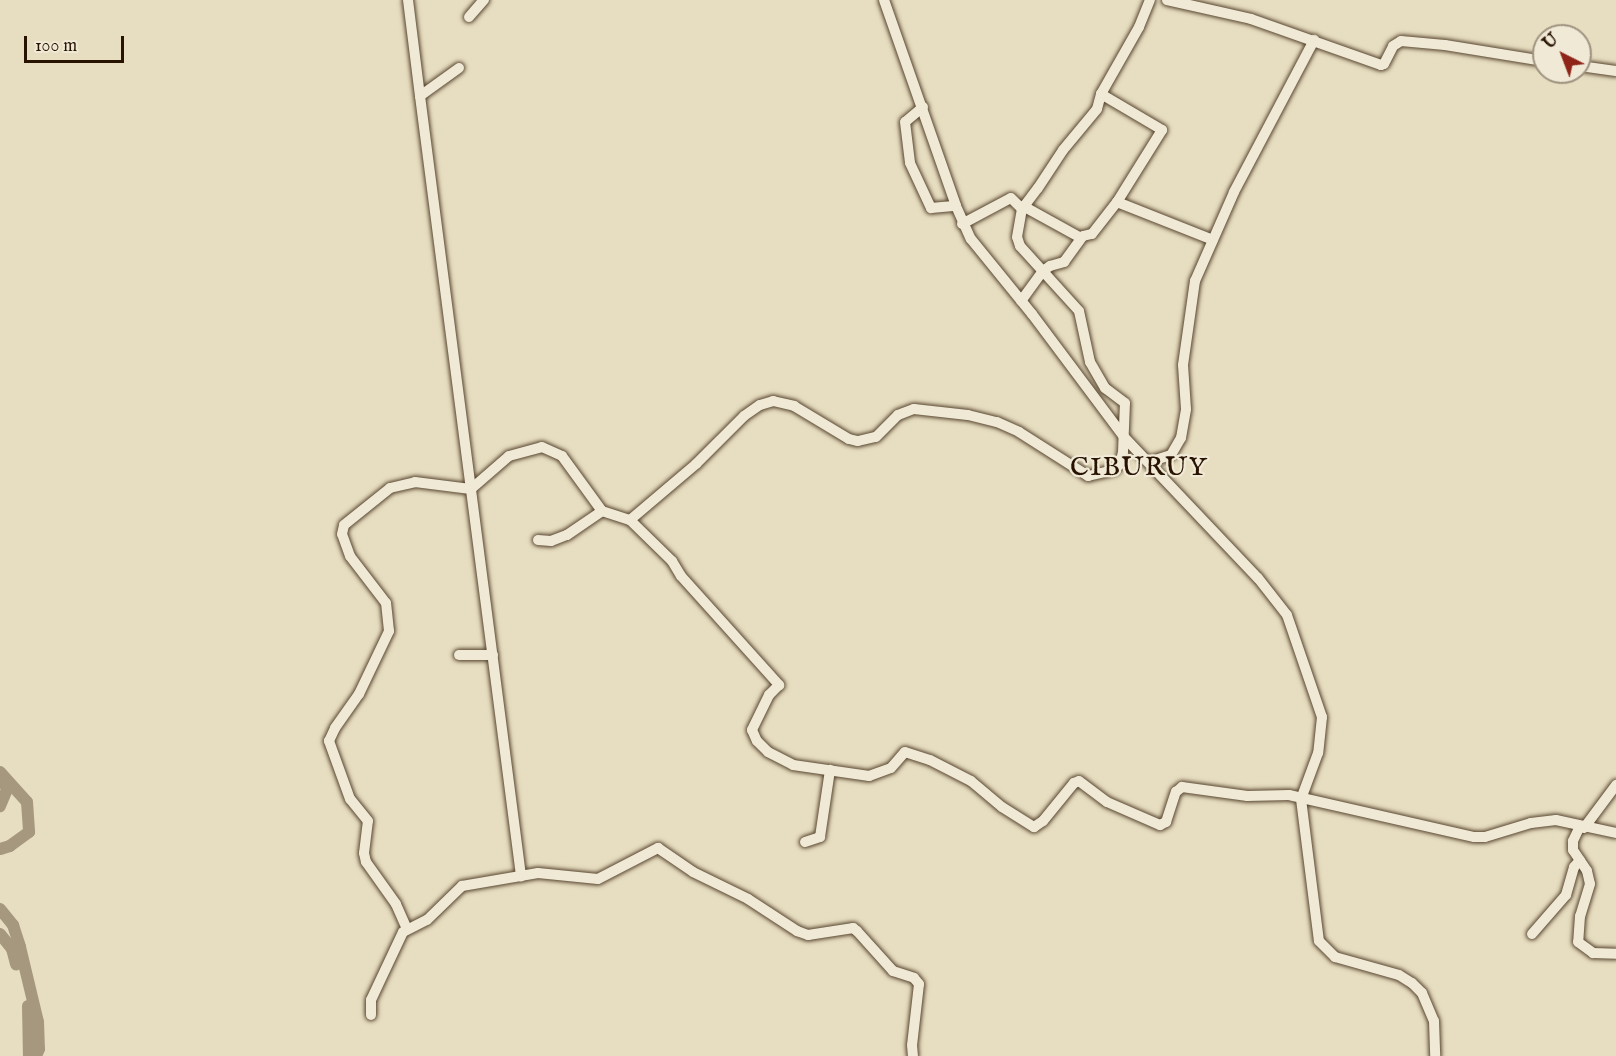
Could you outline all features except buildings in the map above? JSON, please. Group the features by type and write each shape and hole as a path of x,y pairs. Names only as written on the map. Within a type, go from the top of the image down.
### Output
{"street":[{"path":"408,0 521,876"},
{"path":"469,17 484,0"},
{"path":"884,0 962,224 971,239 1124,437 1258,578 1291,622 1297,648 1320,704 1322,717 1318,753 1301,799 1318,941 1335,957 1399,975 1412,983 1422,993 1434,1021 1435,1056"},
{"path":"630,520 696,464 744,416 760,405 773,401 794,406 849,439 858,441 876,436 898,415 914,409 968,415 997,422 1019,432 1088,476 1105,474 1119,467 1124,437 1125,403 1101,384 1090,362 1078,311 1043,271 1028,258 1018,242 1022,207 1038,188 1063,150 1097,109 1101,94 1139,27 1150,0"},
{"path":"1167,0 1194,4 1251,19 1381,65 1384,64 1393,46 1401,41 1445,45 1532,59"},
{"path":"1149,462 1171,455 1181,438 1186,409 1183,365 1195,281 1234,192 1314,40"},
{"path":"420,96 459,68"},
{"path":"1592,68 1616,71"},
{"path":"1021,301 1043,271 1064,261 1081,238 1092,234 1117,202 1162,130 1101,94"},
{"path":"923,107 905,122 910,163 931,208 956,206"},
{"path":"962,224 1011,198 1022,207 1081,238"},
{"path":"1117,202 1213,240"},
{"path":"407,929 396,904 366,862 364,853 368,821 350,799 329,741 335,728 359,694 389,631 386,603 350,556 343,530 344,525 380,493 398,485 426,482 471,489 509,456 542,447 562,456 602,511 630,520 672,561 681,576 779,685 769,695 752,730 757,741 780,761 869,776 891,768 902,753 924,757 971,781 1002,807 1034,826 1043,821 1074,783 1079,781 1107,802 1160,825 1166,822 1176,792 1182,787 1247,796 1289,795 1474,837 1485,837 1531,823 1556,820 1616,833"},
{"path":"538,540 551,541 567,535 602,511"},
{"path":"459,655 493,655"},
{"path":"805,842 820,837 830,770"},
{"path":"1616,785 1582,827 1572,845 1589,877 1590,884 1580,916 1578,942 1593,953 1616,954"},
{"path":"371,1015 371,1000 397,942 407,929 414,928 427,920 462,886 538,873 564,873 598,879 657,848 693,872 748,900 797,931 808,935 823,935 853,928 893,971 914,978 919,984 913,1056"},
{"path":"1532,934 1566,895 1574,867 1580,860"}],"waterway":[{"path":"0,772 27,802 29,832 10,846 0,849"},
{"path":"0,781 8,787 0,806"},
{"path":"0,909 13,925 20,947 38,1022 39,1049 36,1056"},
{"path":"0,934 12,949 16,964"},
{"path":"28,1006 29,1056"}],"district":[{"name":"CIBURUY","path":"1139,468"}]}
